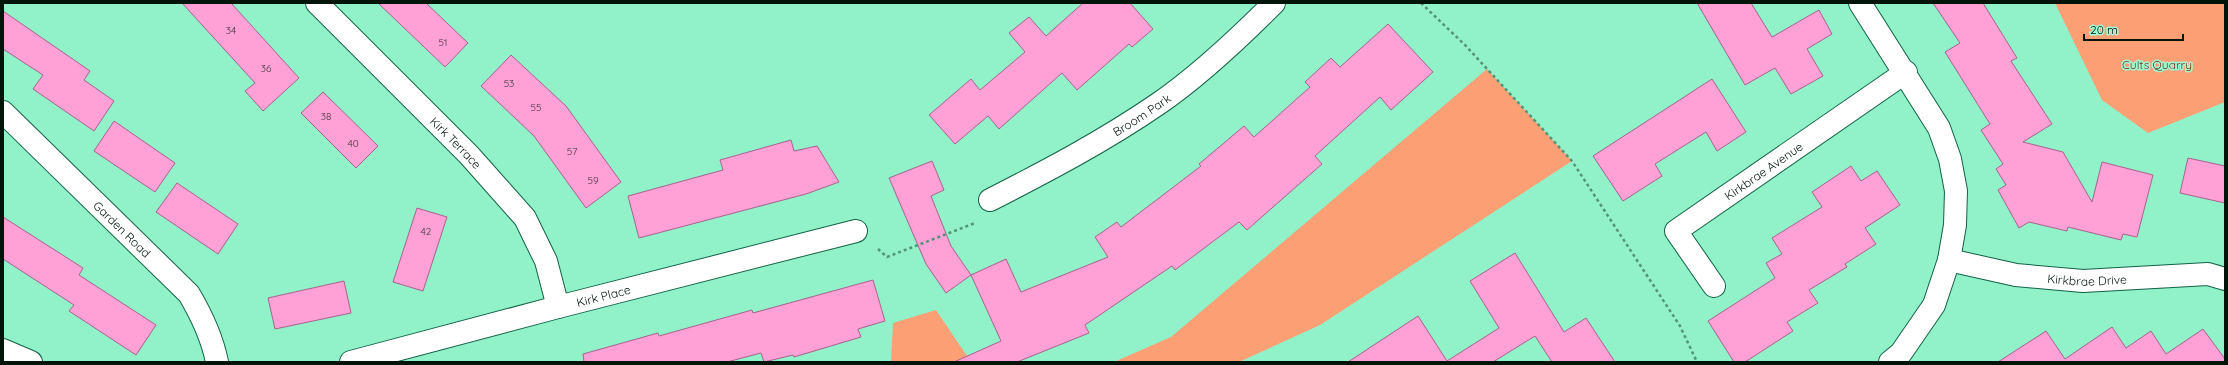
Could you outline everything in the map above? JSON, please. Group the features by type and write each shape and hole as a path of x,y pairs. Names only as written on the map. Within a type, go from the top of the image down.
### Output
{"street":[{"name":"Kirk Terrace","path":"317,3 469,155 526,218 546,261 558,306"},
{"name":"Broom Park","path":"990,200 1078,155 1159,104 1236,40 1274,3"},
{"path":"1860,3 1906,72 1939,128 1950,159 1956,191 1955,226 1949,260 1934,305 1901,353 1890,362"},
{"name":"Kirkbrae Avenue","path":"1714,286 1676,231 1906,72"},
{"name":"Garden Road","path":"3,112 190,294 203,318 212,341 217,362"},
{"name":"Kirk Place","path":"351,362 558,306 856,231"},
{"name":"Kirkbrae Drive","path":"1949,260 2016,275 2083,281 2208,274 2225,280"},
{"path":"3,350 31,362"}],"path":[{"path":"1422,3 1465,46 1572,162 1680,326 1698,362"},
{"path":"856,231 887,257 980,222 990,200"}],"green space":[{"name":"Cults Quarry","path":"2055,3 2225,3 2225,102 2148,133 2102,100"},
{"path":"1487,69 1572,161 1320,325 1239,362 1114,362 1171,337"},
{"path":"936,310 971,362 891,362 893,323"}],"building":[{"path":"182,3 231,3 299,78 263,111 245,91 255,83"},
{"path":"378,3 426,3 468,43 445,67"},
{"path":"1083,3 1130,3 1153,29 1132,47 1129,44 1077,90 1062,73 999,129 988,116 955,144 929,115 971,79 980,90 1025,52 1009,33 1029,17 1046,36"},
{"path":"1697,3 1751,3 1772,37 1819,10 1832,34 1807,49 1823,76 1791,94 1775,68 1745,85"},
{"path":"1933,3 1983,3 2017,58 2011,61 2052,124 2023,142 2063,152 2092,202 2102,162 2153,175 2137,237 2123,234 2121,240 2068,227 2067,231 2029,222 2019,228 1998,190 2006,185 1996,169 2003,164 1981,130 1990,124 1945,52 1960,43"},
{"path":"3,11 90,71 84,80 114,101 94,131 33,89 43,75 3,49"},
{"path":"1388,24 1433,72 1391,110 1380,97 1315,156 1322,164 1247,230 1239,222 1175,270 1172,266 1085,325 1089,333 1017,362 954,362 1001,341 971,275 1006,259 1021,292 1108,257 1095,237 1117,222 1121,227 1201,166 1199,164 1244,126 1254,137 1310,87 1305,82 1331,58 1340,67"},
{"path":"511,55 566,106 621,182 586,208 534,136 481,86"},
{"path":"1712,79 1746,132 1717,151 1706,132 1655,164 1662,176 1623,201 1593,156"},
{"path":"323,92 378,146 356,168 301,113"},
{"path":"114,121 175,163 155,192 94,151"},
{"path":"791,140 794,151 817,146 839,182 806,194 639,238 628,196 723,170 720,160"},
{"path":"2188,158 2225,166 2225,203 2180,193"},
{"path":"932,161 944,190 931,196 951,246 971,275 946,293 926,264 889,178"},
{"path":"1851,166 1861,181 1877,171 1900,205 1865,228 1876,244 1845,264 1847,267 1809,290 1818,303 1787,322 1793,331 1745,362 1734,362 1708,321 1775,278 1766,263 1782,254 1772,238 1822,207 1812,192"},
{"path":"177,183 238,224 218,254 156,212"},
{"path":"417,208 447,217 423,291 393,282"},
{"path":"3,217 83,268 79,275 156,325 136,355 69,311 74,305 3,259"},
{"path":"1515,253 1564,332 1586,318 1615,362 1552,362 1535,336 1493,362 1348,362 1418,316 1447,361 1499,328 1470,281"},
{"path":"873,280 885,321 858,329 861,337 794,357 793,355 764,362 761,353 727,362 584,362 583,354 658,333 659,336 752,310 753,313"},
{"path":"344,281 351,313 275,329 268,298"},
{"path":"2112,327 2126,348 2151,331 2166,354 2203,329 2225,359 2225,362 1998,362 2046,331 2065,359"}]}
